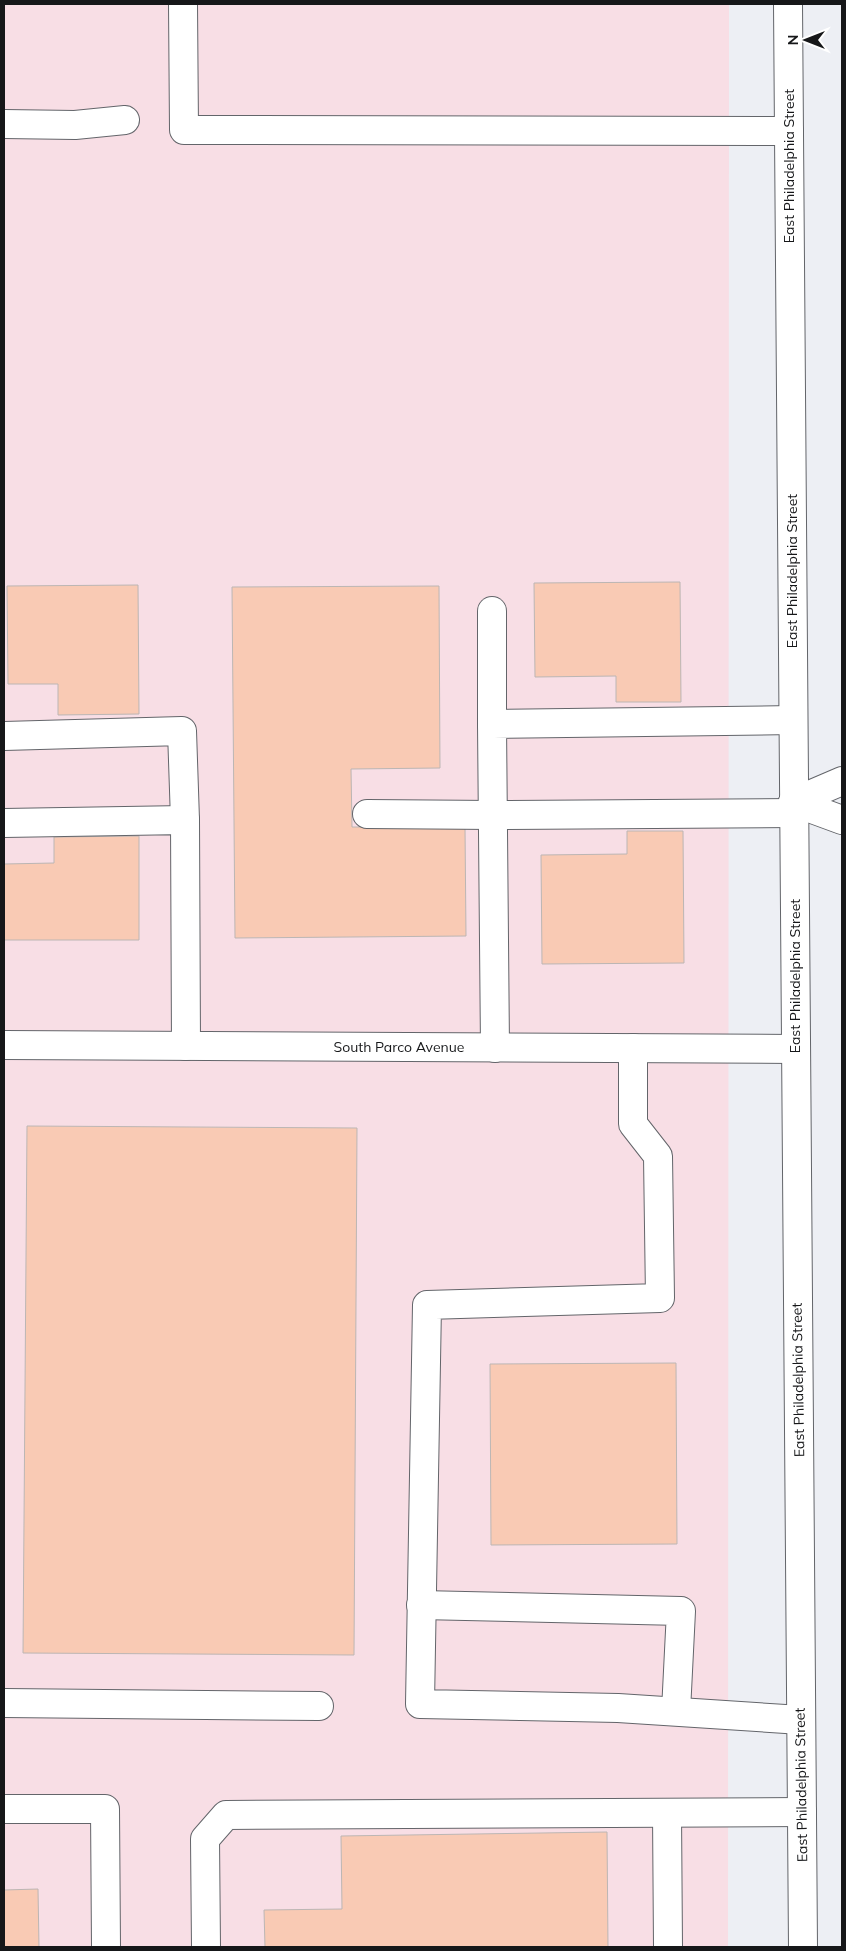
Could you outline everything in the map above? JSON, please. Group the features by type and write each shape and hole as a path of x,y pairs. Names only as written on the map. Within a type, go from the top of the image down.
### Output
{"street":[{"path":"183,4 184,130 789,131"},
{"name":"East Philadelphia Street","path":"788,4 792,720 803,1947"},
{"path":"4,124 75,125 125,120"},
{"path":"492,611 495,1048"},
{"path":"492,724 792,720"},
{"path":"4,736 182,731 185,820 186,1046"},
{"path":"794,808 842,781"},
{"path":"367,814 493,815 794,808 842,820"},
{"path":"4,823 185,820"},
{"name":"South Parco Avenue","path":"4,1045 795,1049"},
{"path":"633,1048 633,1124 658,1156 660,1298 427,1305 420,1704 618,1708 801,1720"},
{"path":"421,1605 681,1611 676,1711"},
{"path":"4,1703 319,1706"},
{"path":"4,1809 105,1809 106,1947"},
{"path":"667,1812 668,1947"},
{"path":"206,1947 205,1839 226,1815 802,1812"}],"shaded area":[{"path":"4,4 729,4 728,1947 4,1947"}],"building":[{"path":"680,582 681,702 616,702 616,676 535,677 534,583"},
{"path":"138,585 139,714 58,715 58,684 8,684 7,586"},
{"path":"439,586 440,768 351,769 352,827 465,827 466,936 235,938 232,587"},
{"path":"627,831 683,831 684,963 542,964 541,855 627,854"},
{"path":"139,836 139,940 4,940 4,864 54,863 54,837"},
{"path":"27,1126 357,1128 354,1655 23,1653"},
{"path":"676,1363 677,1544 491,1545 490,1364"},
{"path":"607,1832 608,1947 265,1947 264,1910 342,1909 341,1836"},
{"path":"38,1889 39,1947 4,1947 4,1890"}]}
